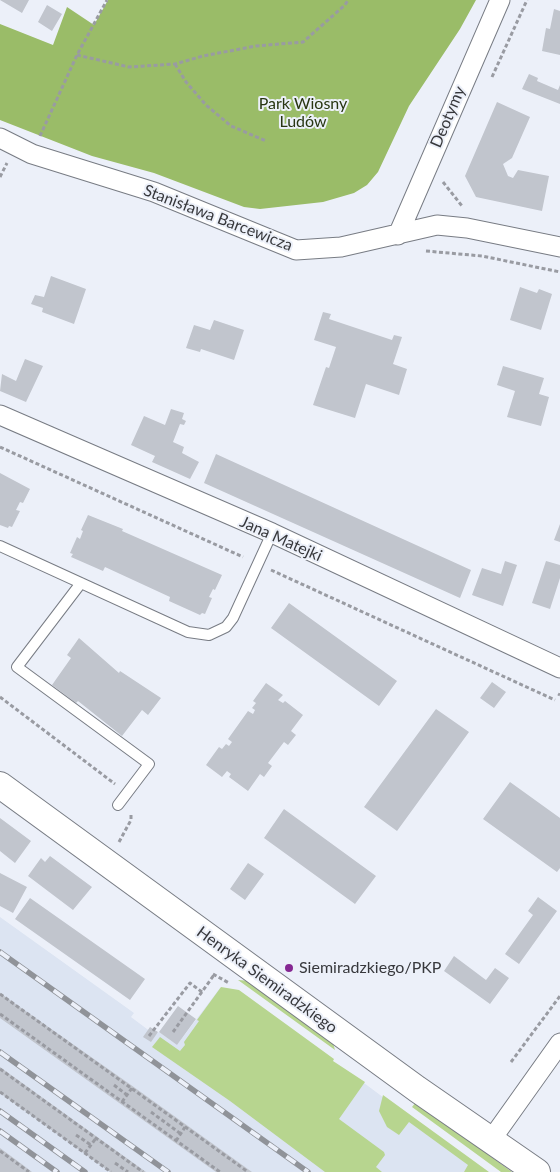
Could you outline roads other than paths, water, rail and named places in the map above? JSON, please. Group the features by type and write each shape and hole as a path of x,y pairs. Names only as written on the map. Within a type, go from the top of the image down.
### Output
{"street":[{"name":"Deotymy","path":"398,235 500,0"},
{"name":"Stanisława Barcewicza","path":"0,138 32,154 154,192 296,250 340,247 437,225 467,228 560,247"},
{"name":"Jana Matejki","path":"0,416 272,534 560,668"},
{"name":"Henryka Siemiradzkiego","path":"0,785 417,1089 537,1172"},
{"path":"491,1140 560,1043"}],"lane":[{"path":"0,546 188,632 209,635 226,627 233,618 272,534"},
{"path":"81,583 17,667 149,764 118,805"}],"railway":[{"path":"0,952 308,1172"},
{"path":"0,1052 168,1172"},
{"path":"0,1111 85,1172"},
{"path":"0,1131 57,1172"}],"place":[{"name":"Siemiradzkiego/PKP","path":"289,968"}],"park label":[{"name":"Park Wiosny Ludów","path":"303,113"}]}
